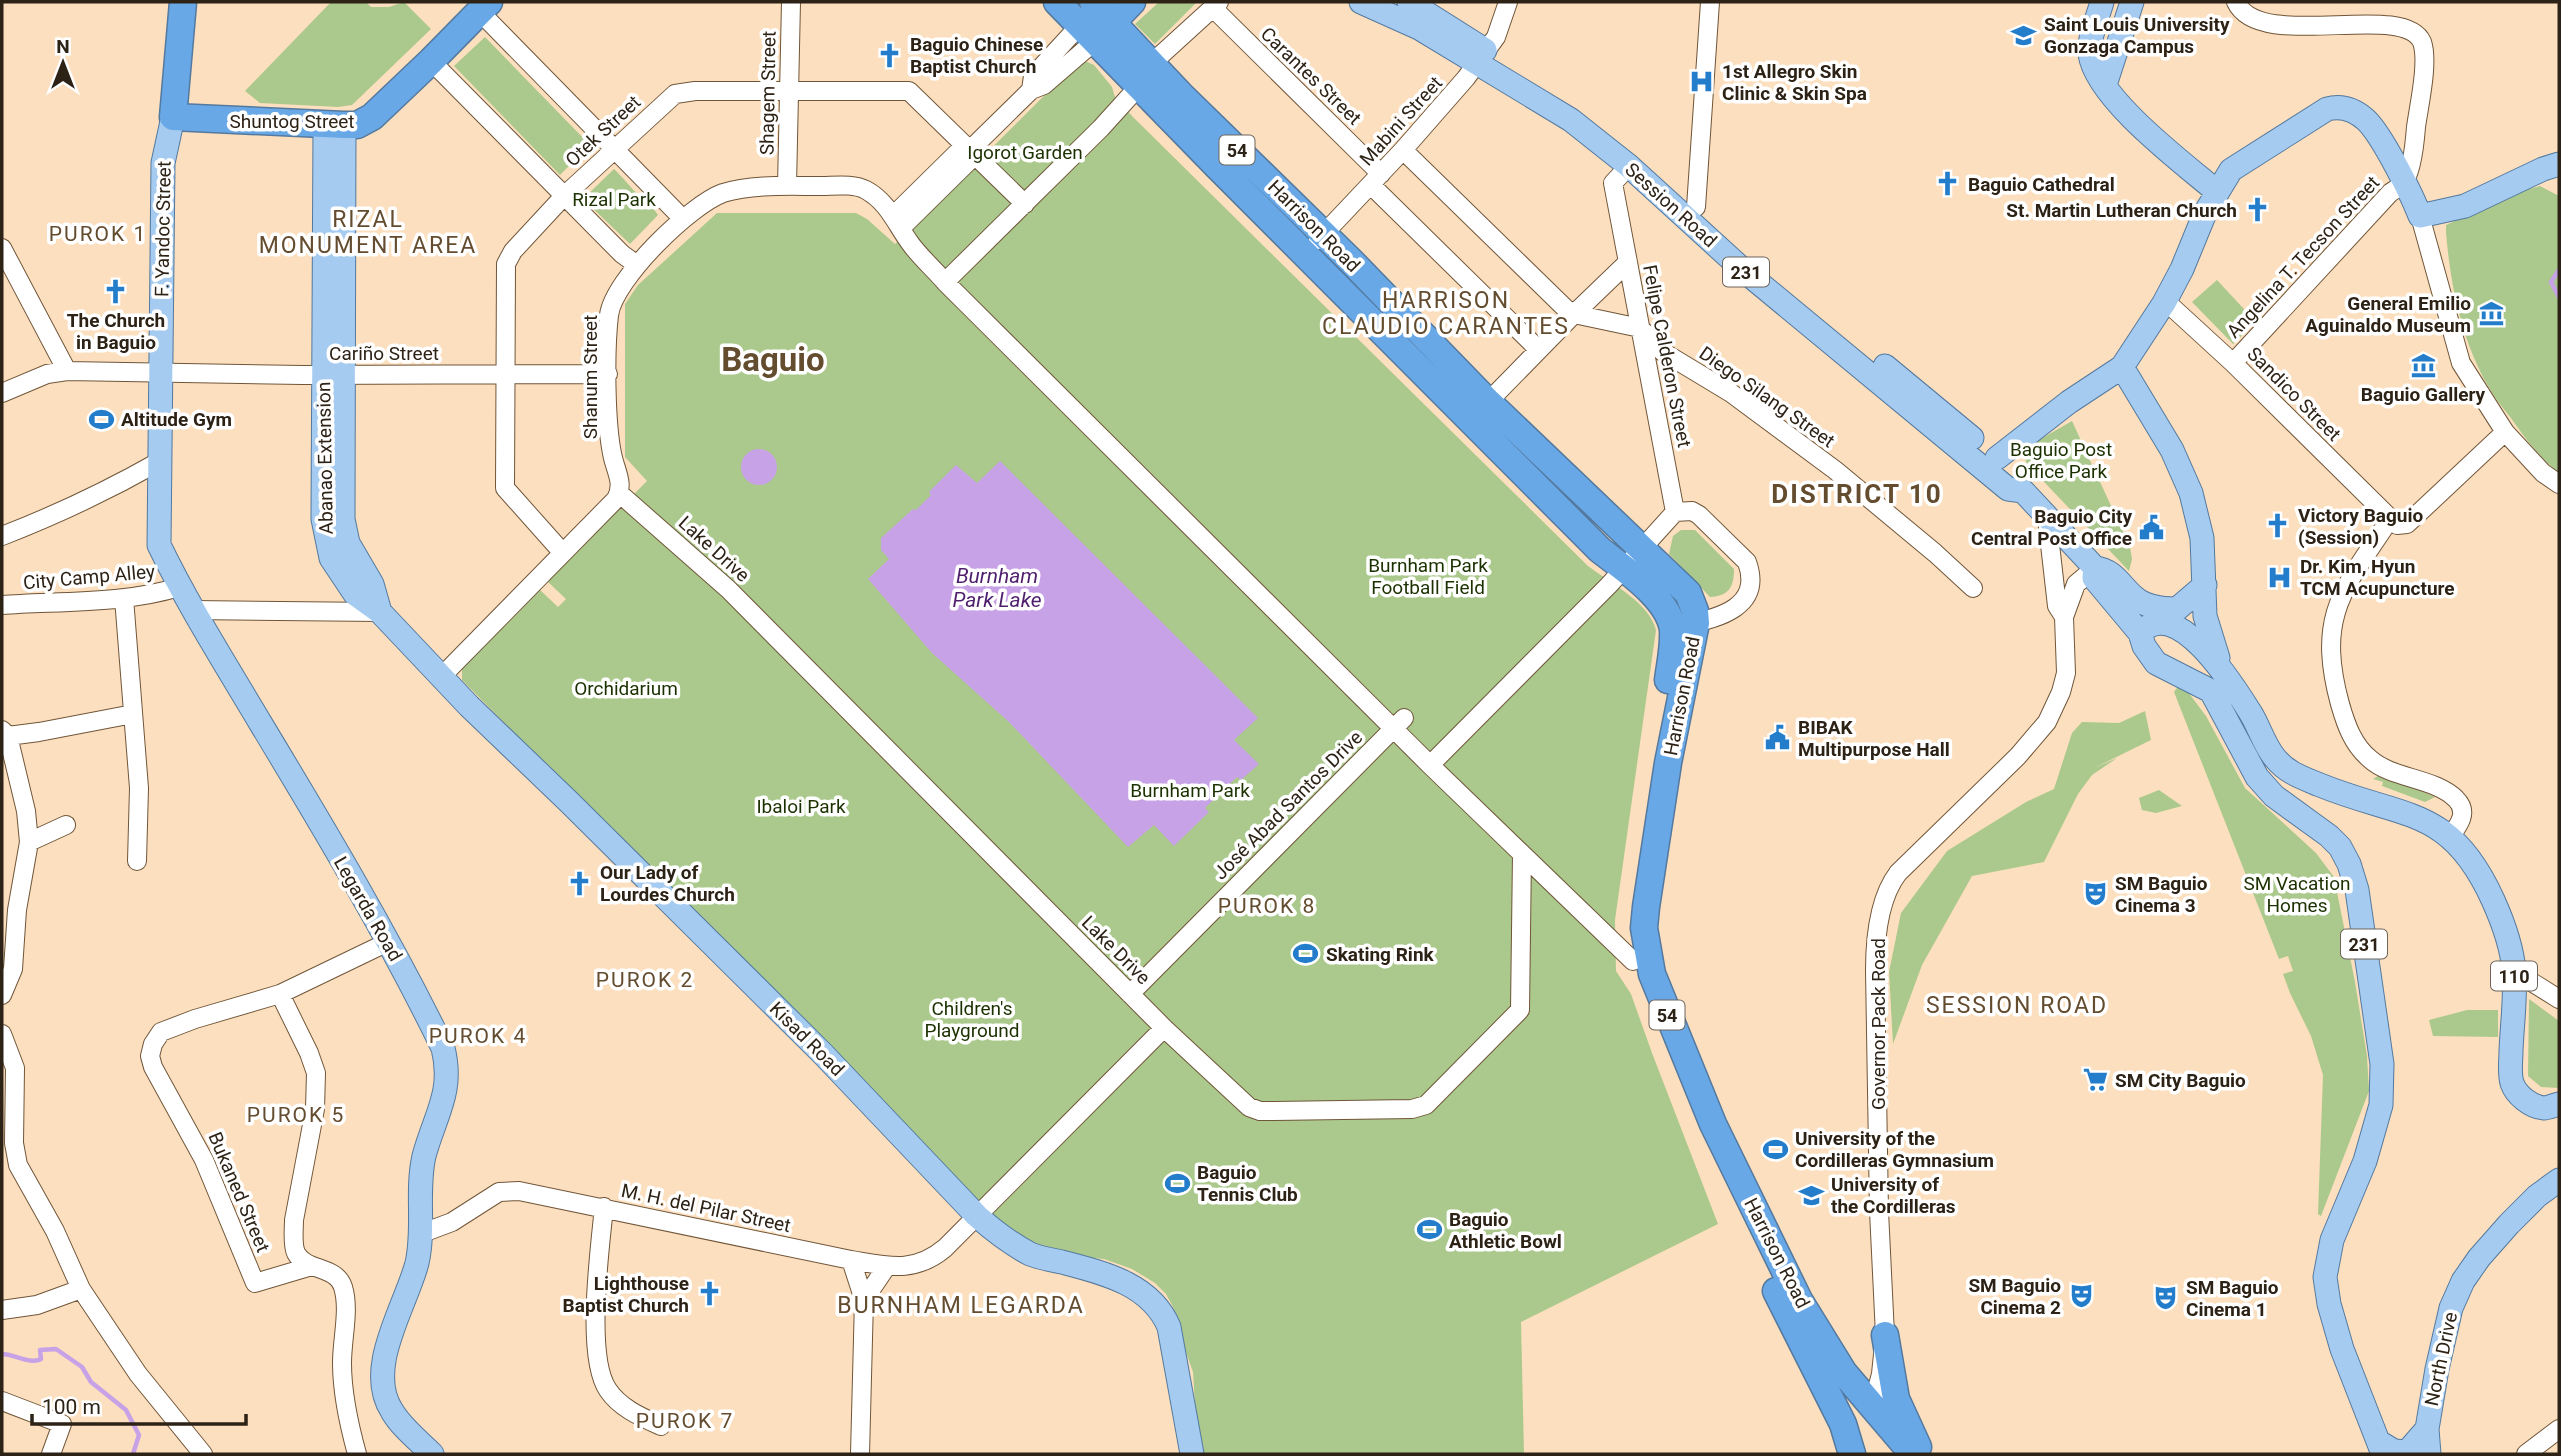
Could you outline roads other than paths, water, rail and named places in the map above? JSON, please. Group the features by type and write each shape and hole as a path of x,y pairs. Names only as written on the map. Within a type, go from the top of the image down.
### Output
{"highway":[{"name":"F. Yandoc Street","path":"173,117 183,2"},
{"name":"54","path":"1057,2 1097,17"},
{"path":"1097,17 1132,2"},
{"name":"Shuntog Street","path":"173,117 357,125 372,117 432,61 484,6"},
{"name":"Harrison Road","path":"1097,17 1304,254 1480,410 1642,548 1688,593 1695,611 1684,625 1670,668 1632,909 1633,961 1638,980 1719,1171 1855,1454"},
{"name":"Harrison Road","path":"1145,75 1323,234 1600,550 1684,625"},
{"name":"Harrison Road","path":"1684,625 1668,763 1644,928 1646,949 1660,997 1713,1124 1799,1300 1844,1373 1913,1454"},
{"path":"1844,1373 1862,1375 1874,1369 1884,1346"},
{"path":"1884,1346 1894,1391 1907,1428 1922,1454"},
{"path":"1831,1400 1853,1412 1872,1409 1894,1391"},
{"name":"Governor Pack Road","path":"1855,1454 1872,1409"}],"main road":[{"name":"Session Road","path":"1362,2 1483,57 1592,119 1629,148 1752,257 2020,478 2023,491 2095,568"},
{"name":"Session Road","path":"1409,2 1571,120 1629,166 1742,270 2008,489 2023,491"},
{"path":"2102,2 2090,54 2105,85 2123,109 2216,191"},
{"path":"2105,85 2133,2"},
{"path":"1997,458 2069,402 2122,368 2164,303 2182,270 2216,191 2231,170 2327,109 2350,109 2366,120 2404,182 2420,216 2465,206 2554,171"},
{"name":"F. Yandoc Street","path":"160,373 163,163 173,117"},
{"name":"Abanao Extension","path":"335,125 333,506 348,543 372,584 380,612"},
{"path":"2122,368 2181,468 2191,493 2202,538 2205,615 2224,674"},
{"name":"Legarda Road","path":"160,373 159,545 179,587 388,942 443,1048 448,1066 447,1085 424,1157 417,1262 385,1356 383,1383 392,1412 432,1454"},
{"path":"2095,568 2108,570 2136,599 2155,607 2178,609 2205,585"},
{"name":"231","path":"2095,568 2094,578 2140,633 2144,646 2156,663 2211,691 2251,768 2274,796 2329,836 2340,847 2349,864 2357,890 2382,1064 2383,1094 2365,1161 2332,1240 2325,1277 2329,1304 2342,1349 2381,1448"},
{"name":"Kisad Road","path":"380,612 441,677 823,1054 998,1235 1032,1255 1096,1271 1135,1287 1163,1312 1176,1360 1192,1454"},
{"name":"110","path":"2140,633 2152,623 2160,621 2174,626 2201,644 2250,713 2274,757 2290,772 2329,789 2425,820 2451,836 2477,869 2493,899 2509,943 2514,971 2510,1066 2512,1083 2520,1096 2529,1102 2543,1108 2559,1104"},
{"path":"2204,686 2200,677 2205,667 2224,674"},
{"name":"North Drive","path":"2429,1454 2427,1429 2451,1308 2463,1281 2509,1224 2537,1196 2559,1180"},
{"path":"2381,1448 2407,1452 2427,1429"}],"street":[{"name":"Shagem Street","path":"786,186 791,2"},
{"name":"Mabini Street","path":"1304,254 1376,180 1483,57 1496,37 1508,2"},
{"path":"1696,207 1710,2"},
{"path":"2236,2 2244,13 2263,22 2387,20 2402,23 2417,33 2423,43 2424,64 2413,151 2404,182"},
{"path":"945,282 1025,204 1145,75 1216,5"},
{"name":"Carantes Street","path":"1216,5 1376,180 1539,350"},
{"path":"484,6 613,149 683,219"},
{"path":"1097,17 1044,85 1031,90 971,149 958,151 898,222 909,242 945,282 1395,727 1430,765 1633,961"},
{"path":"432,61 622,254 637,265"},
{"name":"Otek Street","path":"562,552 505,488 507,257 564,196 666,101 682,92 909,91 1025,204"},
{"path":"1403,150 1566,309 1574,314 1640,328"},
{"name":"Felipe Calderon Street","path":"1629,166 1613,183 1675,512"},
{"name":"Angelina T. Tecson Street","path":"2233,363 2390,192 2404,182"},
{"name":"Shanum Street","path":"619,493 620,482 610,439 609,315 617,293 637,265 683,219 724,193 786,186 850,186 864,189 882,201 898,222"},
{"path":"2420,216 2461,363 2505,432 2543,473 2559,484"},
{"path":"2,248 67,372"},
{"path":"1480,410 1628,262"},
{"name":"Sandico Street","path":"2164,303 2173,307 2233,363 2390,519"},
{"name":"Diego Silang Street","path":"1640,328 1663,352 1731,393 1835,470 1935,552 1973,588"},
{"name":"Cariño Street","path":"2,393 47,374 67,372 608,374"},
{"path":"2451,836 2463,816 2456,799 2444,791 2371,761 2347,729 2331,662 2330,634 2337,607 2353,575 2390,519 2397,525 2407,524 2505,432"},
{"path":"2,536 124,482 160,461"},
{"path":"441,677 619,493"},
{"name":"Lake Drive","path":"619,493 728,589 1164,1028 1254,1109 1412,1109 1426,1105 1520,1010 1522,854"},
{"path":"1430,765 1623,569 1675,512 1692,511 1747,562 1750,587 1742,601 1726,614 1684,625"},
{"name":"Governor Pack Road","path":"2048,518 2057,606 2064,617"},
{"name":"Governor Pack Road","path":"1872,1409 1884,1346 1875,946 1886,896 1898,873 2018,756 2048,722 2066,673 2064,617 2076,584 2095,568"},
{"name":"City Camp Alley","path":"2,605 124,597 164,592 179,587"},
{"path":"124,597 139,788 137,861"},
{"path":"193,610 380,612"},
{"path":"2,995 13,969 17,910 29,842 26,811 5,733 133,714"},
{"name":"José Abad Santos Drive","path":"1130,993 1395,727"},
{"path":"29,842 66,825"},
{"name":"Bukaned Street","path":"312,1266 255,1283 204,1160 153,1067 150,1056 153,1044 161,1032 281,994 388,942"},
{"path":"2514,971 2559,999"},
{"name":"Bukaned Street","path":"281,994 316,1073 315,1109 294,1220 296,1252 312,1266"},
{"path":"977,1216 1164,1028"},
{"path":"2,1034 15,1068 13,1135 18,1165 55,1231 81,1289 138,1374 203,1454"},
{"name":"M. H. del Pilar Street","path":"420,1234 452,1222 499,1192 519,1191 851,1260 887,1266 910,1266 928,1261 977,1216"},
{"path":"604,1207 595,1306 600,1371 606,1388 615,1399 638,1416 661,1426"},
{"path":"851,1260 864,1300 860,1454"},
{"path":"312,1266 337,1276 342,1282 345,1294 342,1365 350,1428 357,1454"},
{"path":"864,1300 887,1266"},
{"path":"2,1310 37,1305 81,1289"},
{"path":"2,1401 62,1424 51,1454"},
{"path":"2526,1454 2559,1429"}],"water":[{"path":"759,449 772,454 777,467 772,480 759,485 746,480 741,467 746,454"},
{"name":"Burnham Park Lake","path":"1000,461 1258,718 1234,740 1259,764 1241,780 1237,777 1205,808 1209,812 1174,846 1154,825 1128,847 1009,722 932,653 868,579 889,559 881,550 881,538 913,509 916,510 931,495 929,492 956,465 977,483"}],"waterway":[{"path":"2559,270 2551,282 2559,297"},
{"path":"2,1354 37,1361 41,1359 40,1350 56,1349 82,1367 91,1382 126,1410 139,1435 133,1454"}],"place":[{"name":"Saint Louis University Gonzaga Campus","path":"2024,35"},
{"name":"Baguio Chinese Baptist Church","path":"890,55"},
{"name":"1st Allegro Skin Clinic & Skin Spa","path":"1702,82"},
{"name":"Baguio Cathedral","path":"1948,184"},
{"name":"St. Martin Lutheran Church","path":"2257,210"},
{"name":"The Church in Baguio","path":"116,292"},
{"name":"General Emilio Aguinaldo Museum","path":"2491,314"},
{"name":"Baguio Gallery","path":"2423,366"},
{"name":"Altitude Gym","path":"101,419"},
{"name":"Victory Baguio (Session)","path":"2278,526"},
{"name":"Baguio City Central Post Office","path":"2152,527"},
{"name":"Dr. Kim, Hyun TCM Acupuncture","path":"2280,577"},
{"name":"BIBAK Multipurpose Hall","path":"1778,738"},
{"name":"Our Lady of Lourdes Church","path":"580,883"},
{"name":"SM Baguio Cinema 3","path":"2095,894"},
{"name":"Skating Rink","path":"1306,954"},
{"name":"SM City Baguio","path":"2095,1080"},
{"name":"University of the Cordilleras Gymnasium","path":"1775,1149"},
{"name":"Baguio Tennis Club","path":"1177,1183"},
{"name":"University of the Cordilleras","path":"1811,1195"},
{"name":"Baguio Athletic Bowl","path":"1429,1230"},
{"name":"Lighthouse Baptist Church","path":"709,1294"},
{"name":"SM Baguio Cinema 2","path":"2081,1296"},
{"name":"SM Baguio Cinema 1","path":"2166,1298"}],"district":[{"name":"RIZAL MONUMENT AREA","path":"368,232"},
{"name":"PUROK 1","path":"98,234"},
{"name":"HARRISON CLAUDIO CARANTES","path":"1446,313"},
{"name":"Baguio","path":"773,359"},
{"name":"DISTRICT 10","path":"1857,494"},
{"name":"PUROK 8","path":"1267,906"},
{"name":"PUROK 2","path":"645,980"},
{"name":"SESSION ROAD","path":"2017,1005"},
{"name":"PUROK 4","path":"478,1036"},
{"name":"PUROK 5","path":"296,1115"},
{"name":"BURNHAM LEGARDA","path":"961,1305"},
{"name":"PUROK 7","path":"685,1421"}],"park label":[{"name":"Igorot Garden","path":"1025,152"},
{"name":"Rizal Park","path":"614,199"},
{"name":"Baguio Post Office Park","path":"2061,460"},
{"name":"Burnham Park Football Field","path":"1428,576"},
{"name":"Orchidarium","path":"626,688"},
{"name":"Burnham Park","path":"1190,790"},
{"name":"Ibaloi Park","path":"801,806"},
{"name":"SM Vacation Homes","path":"2297,894"},
{"name":"Children's Playground","path":"972,1019"}]}
